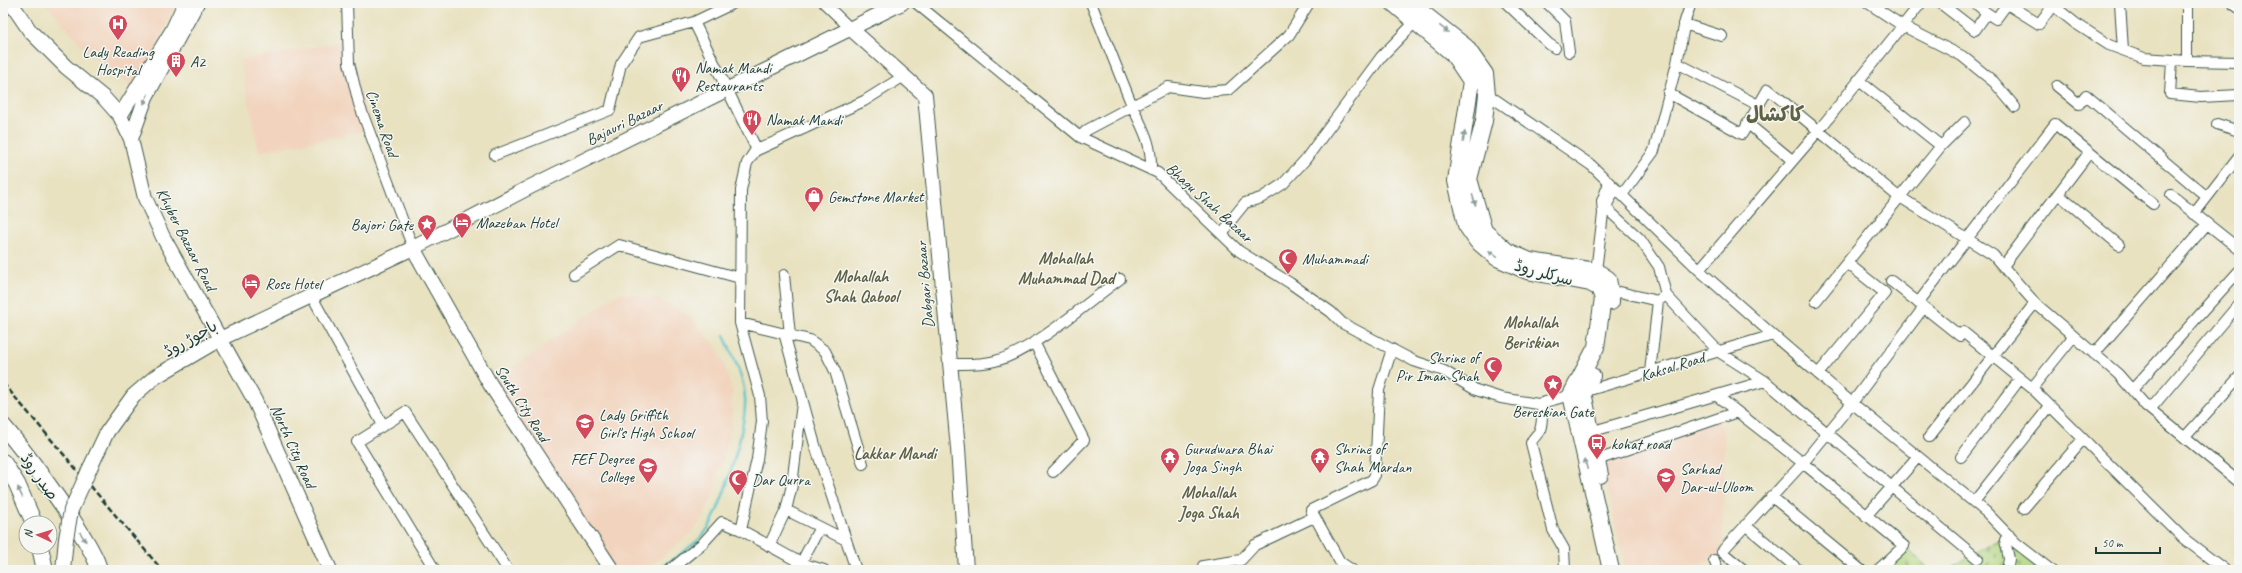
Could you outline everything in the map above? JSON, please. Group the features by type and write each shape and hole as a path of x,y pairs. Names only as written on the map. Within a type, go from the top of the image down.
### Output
{"main road":[{"name":"سرکلر روڈ","path":"1393,3 1453,54 1471,82 1463,180 1466,225 1477,242 1498,258 1527,271 1590,283 1599,288 1607,297"},
{"path":"1412,4 1466,46 1485,74 1488,94 1484,121 1463,180 1484,231 1507,251 1530,261 1596,271 1608,279 1607,297 1596,347 1577,394 1611,570"},
{"path":"1577,394 1590,432 1621,570"},
{"name":"صدر روڈ","path":"3,426 80,533 94,556 99,570"},
{"name":"صدر روڈ","path":"3,462 17,484 31,515"},
{"path":"42,555 45,570"}],"street":[{"name":"Khyber Bazaar Road","path":"11,3 30,31 66,67 104,98 120,116 131,139 145,198 163,237 220,339"},
{"path":"120,116 172,31 186,3"},
{"path":"131,139 146,97 197,3"},
{"name":"Cinema Road","path":"347,3 349,63 359,104 414,248"},
{"path":"495,154 610,110 621,64 639,37 694,22 734,3"},
{"path":"824,3 852,29"},
{"name":"Bajauri Bazaar","path":"414,248 530,187 902,3"},
{"name":"Bhagu Shah Bazaar","path":"916,3 1080,137 1158,173 1239,251 1296,287 1330,312 1342,323 1414,362 1444,371 1476,390 1507,399 1542,403 1577,394"},
{"path":"1091,3 1152,151 1152,170"},
{"path":"1080,137 1087,130 1133,107 1168,87 1203,92 1228,90 1289,36 1309,3"},
{"path":"1506,3 1549,44 1556,48"},
{"path":"1547,3 1565,21 1569,52"},
{"path":"1596,271 1603,214 1602,201 1654,151 1677,63 1684,24 1691,3"},
{"path":"1868,3 1903,26 1962,56 1994,82 2015,107"},
{"path":"1699,270 1819,130 1921,3"},
{"path":"1940,3 1975,30 1988,13"},
{"path":"1976,3 1996,19 2007,4 2039,24 2056,6 2109,46 2144,58 2234,63 2239,62"},
{"path":"2120,3 2123,50"},
{"path":"2187,3 2187,61"},
{"path":"2232,3 2239,8"},
{"path":"694,22 726,90 757,150"},
{"path":"1223,234 1232,219 1245,203 1261,198 1283,184 1297,169 1381,57 1415,22"},
{"path":"1684,24 1722,36"},
{"name":"Dabgari Bazaar","path":"852,29 925,95 966,570"},
{"path":"2172,60 2170,94 2201,97 2239,95"},
{"path":"1677,63 1758,105"},
{"path":"741,530 757,459 762,421 760,396 740,323 741,190 747,163 752,154 757,150 864,101 904,76"},
{"path":"1858,80 1941,146"},
{"path":"2057,86 2080,104 2086,96 2207,197"},
{"path":"1668,93 1742,134 1768,89 1895,194 1993,254 2035,302 2073,337 2118,374 2146,406 2239,482"},
{"path":"1488,94 1591,165 1699,270 1852,404 1974,502 2009,535 2051,570"},
{"path":"1816,301 1902,197 1941,146 1965,122"},
{"path":"1747,123 1792,160"},
{"path":"1744,570 1722,552 1771,496 1803,463 1852,404 1968,239 2055,124 2089,154 2153,204"},
{"path":"2217,124 2239,132"},
{"path":"2003,266 2089,154"},
{"path":"2194,214 2207,197 2236,168 2239,156"},
{"path":"1616,189 1607,204 1608,210 1640,239 1659,267 1662,298 1650,372"},
{"path":"2058,194 2119,245"},
{"path":"2171,195 2239,249"},
{"path":"2094,354 2207,224"},
{"path":"574,274 619,246 740,278"},
{"name":"باجوڑ روڈ","path":"63,570 65,540 71,510 107,432 133,396 155,377 220,339 414,248"},
{"name":"South City Road","path":"414,248 490,384 612,570"},
{"path":"1818,374 1885,293 1847,263"},
{"path":"2132,390 2239,271"},
{"path":"784,275 787,334 802,399 856,570"},
{"path":"949,364 978,364 996,361 1034,342 1120,279"},
{"path":"1891,281 1960,336 1963,332 2032,388 2183,538 2225,570"},
{"path":"1607,297 1620,292 1662,298 1719,352 1765,381 1828,432 1978,559"},
{"path":"312,297 383,425"},
{"path":"1929,437 2035,302"},
{"path":"2146,406 2154,405 2239,304"},
{"path":"740,323 810,340 825,351 835,371 863,464"},
{"name":"Kaksal Road","path":"1577,394 1774,335"},
{"path":"2032,388 2073,337"},
{"name":"North City Road","path":"220,339 255,401 330,570"},
{"path":"1034,342 1084,440 1053,472"},
{"path":"1202,570 1203,566 1241,560 1256,545 1372,480 1376,476 1379,390 1392,349"},
{"path":"2185,437 2239,378"},
{"path":"1961,457 2020,379"},
{"path":"1590,432 1765,381"},
{"path":"1717,396 1803,463 1904,546 1878,570"},
{"path":"769,546 786,510 792,485 802,399"},
{"path":"1542,403 1542,423 1540,432 1533,437 1531,443 1553,530 1564,549 1566,570"},
{"path":"1974,502 2050,406"},
{"path":"435,570 358,444 359,440 407,412 508,570"},
{"path":"1596,460 1737,412"},
{"path":"2024,508 2083,439"},
{"path":"1866,516 1918,457"},
{"path":"1771,496 1861,570"},
{"path":"786,510 846,540"},
{"path":"1312,513 1340,562 1352,570"},
{"path":"670,570 703,543 719,524 725,523 741,530 801,563 824,570"},
{"path":"1745,525 1799,570"},
{"path":"801,563 820,527"},
{"path":"2007,570 2009,559 2005,540 2009,535"},
{"name":"باجوڑ روڈ","path":"65,540 70,570"},
{"path":"1714,560 1718,570"}],"shaded area":[{"name":"Lady Reading Hospital","path":"46,3 176,3 136,90 84,48"},
{"path":"348,41 369,130 259,152 240,60"},
{"name":"Lady Griffith Girl's High School","path":"623,293 646,296 663,301 690,317 714,344 723,360 733,393 731,428 712,497 703,518 691,534 645,570 612,570 490,384 618,294"},
{"name":"Sarhad Dar-ul-Uloom","path":"1717,415 1725,440 1722,552 1714,560 1682,570 1626,570 1600,458"}],"green space":[{"path":"2002,538 2051,570 1946,570"},
{"path":"1903,545 1931,570 1878,570"}],"waterway":[{"path":"658,570 688,549 704,534 711,524 718,508 732,469 742,428 745,411 745,398 740,374 724,335"}],"railway":[{"path":"3,383 162,570"}],"place":[{"name":"Lady Reading Hospital","path":"118,41"},
{"name":"A2","path":"176,78"},
{"name":"Namak Mandi Restaurants","path":"681,93"},
{"name":"Namak Mandi","path":"752,136"},
{"name":"Gemstone Market","path":"814,213"},
{"name":"Mazeban Hotel","path":"462,239"},
{"name":"Bajori Gate","path":"427,241"},
{"name":"Muhammadi","path":"1288,275"},
{"name":"Rose Hotel","path":"251,300"},
{"name":"Shrine of Pir Iman Shah","path":"1493,383"},
{"name":"Bereskian Gate","path":"1553,401"},
{"name":"Lady Griffith Girl's High School","path":"585,440"},
{"name":"kohat road","path":"1597,460"},
{"name":"Gurudwara Bhai Joga Singh","path":"1170,474"},
{"name":"Shrine of Shah Mardan","path":"1320,474"},
{"name":"FEF Degree College","path":"648,484"},
{"name":"Sarhad Dar-ul-Uloom","path":"1666,494"},
{"name":"Dar Qurra","path":"738,496"}],"district":[{"name":"کاکشال","path":"1775,114"},
{"name":"Mohallah Muhammad Dad","path":"1066,268"},
{"name":"Mohallah Shah Qabool","path":"861,286"},
{"name":"Mohallah Beriskian","path":"1531,332"},
{"name":"Lakkar Mandi","path":"895,453"},
{"name":"Mohallah Joga Shah","path":"1209,502"}]}
